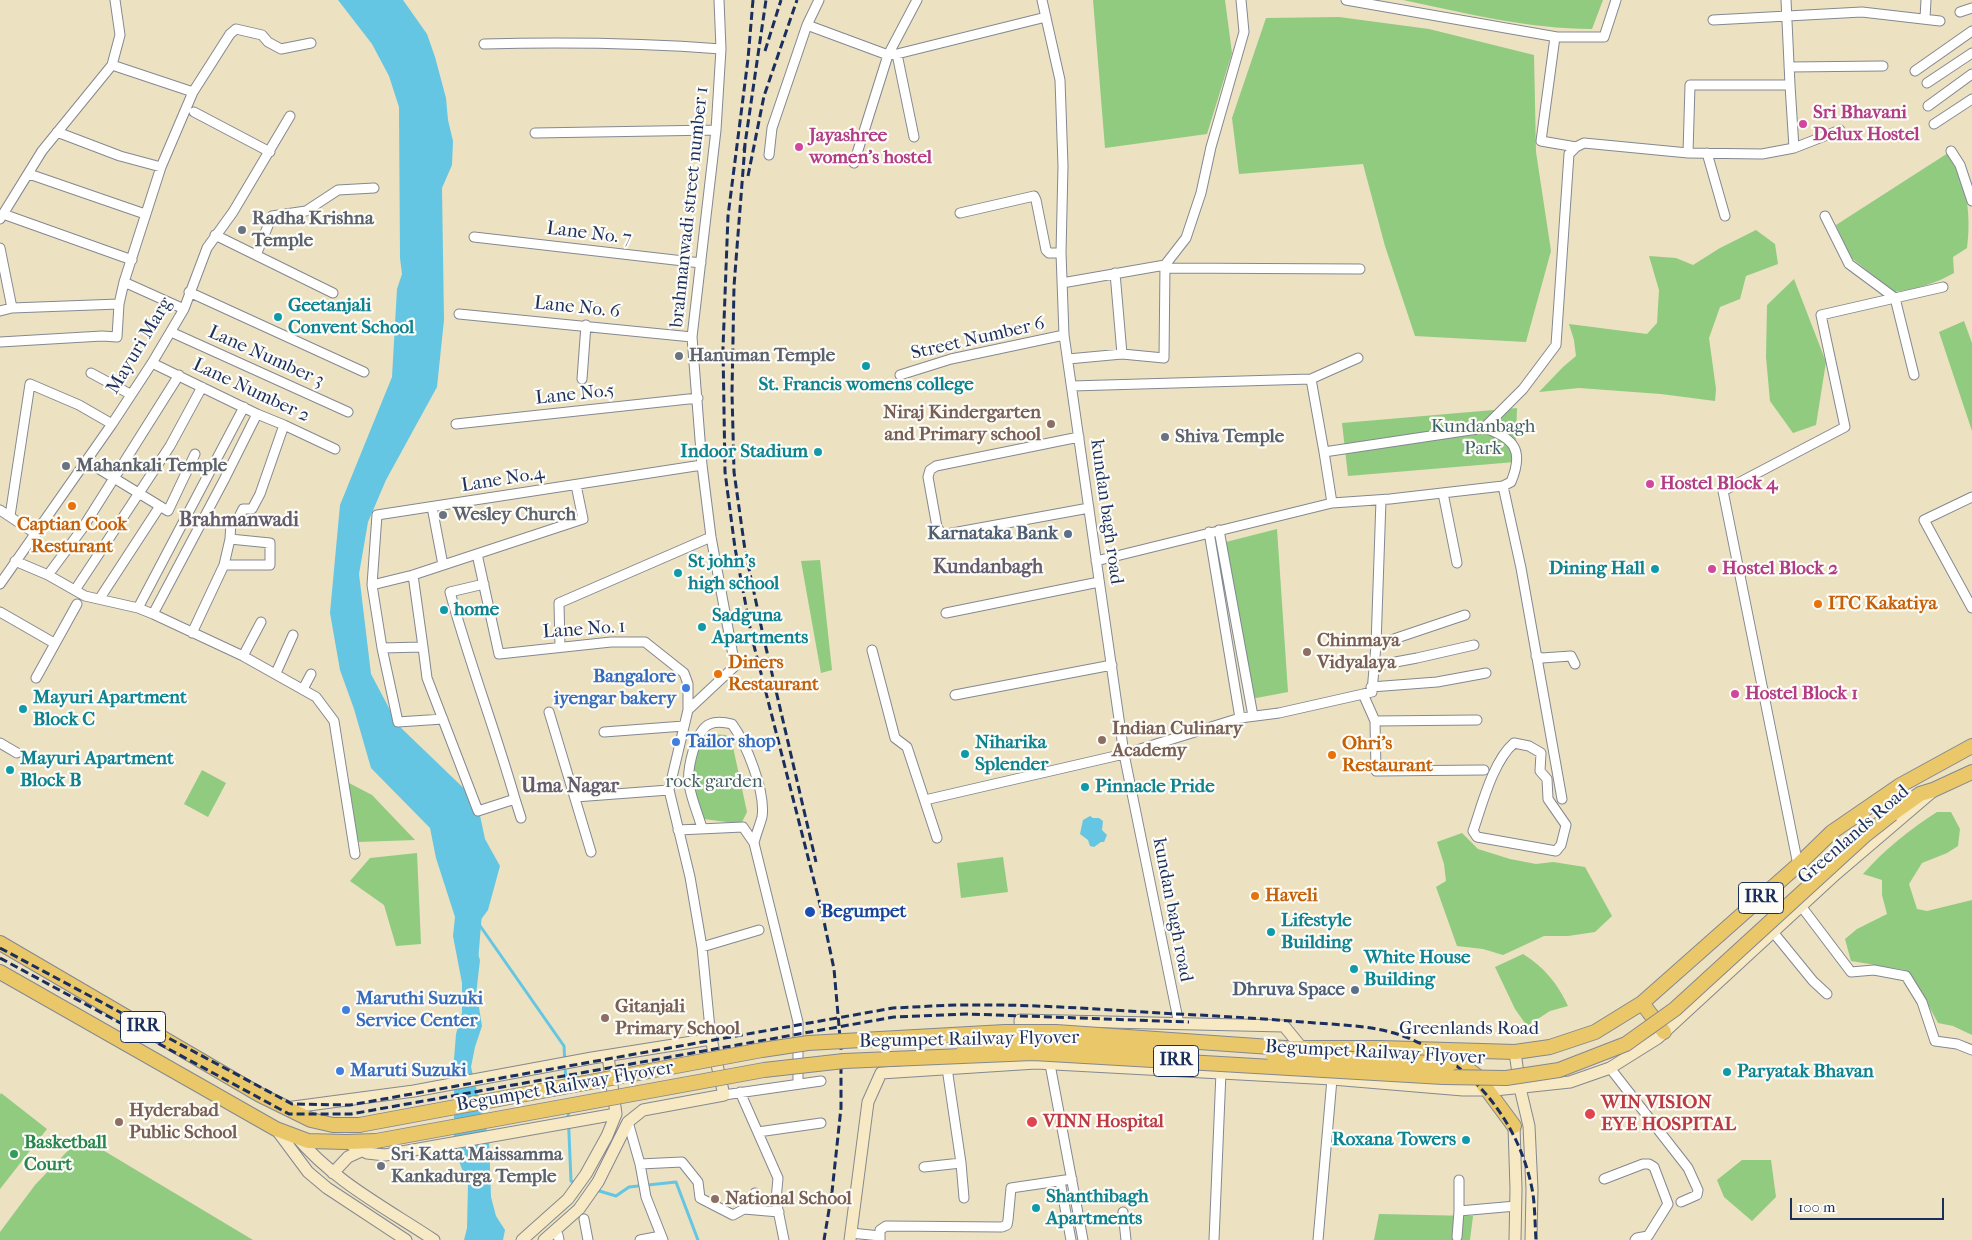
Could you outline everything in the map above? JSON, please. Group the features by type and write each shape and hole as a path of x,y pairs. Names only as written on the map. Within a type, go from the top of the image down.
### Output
{"main road":[{"name":"Greenlands Road","path":"1285,1048 1381,1048 1515,1052 1550,1047 1595,1032 1642,1003 1832,832 1899,786 1972,746"},
{"name":"Greenlands Road","path":"1933,790 1972,772"},
{"name":"Begumpet Railway Flyover","path":"276,1129 308,1141 376,1141 764,1070 811,1064 898,1058 1033,1053 1485,1078 1506,1078 1559,1070 1626,1044 1675,1009 1864,836 1920,794 1933,790"},
{"name":"IRR","path":"0,943 260,1096 286,1108"},
{"name":"IRR","path":"0,972 276,1129"},
{"path":"1642,1003 1664,1032"},
{"name":"Begumpet Railway Flyover","path":"286,1108 311,1120 326,1124 359,1125 808,1043 1004,1032 1056,1032 1285,1048"},
{"name":"IRR","path":"898,1058 975,1046 1031,1043 1450,1064 1468,1069 1477,1076 1487,1091"},
{"path":"1487,1091 1514,1126"}],"street":[{"path":"115,0 120,35 112,65 57,132 1,216 132,260"},
{"path":"770,154 772,128 807,24 819,0"},
{"path":"854,163 888,55 917,0"},
{"name":"kundan bagh road","path":"1042,0 1060,80 1063,166 1061,253 1064,335 1124,754 1179,1024"},
{"path":"1068,359 1122,354 1164,358 1165,266 1186,238 1201,193 1211,147 1244,32 1241,0"},
{"path":"1346,0 1381,3 1554,37 1604,37 1616,0"},
{"path":"1786,0 1788,67 1794,148"},
{"path":"1925,18 1926,0"},
{"name":"brahmanwadi street number 1","path":"688,710 735,666 711,537 702,465 692,336 716,130 721,49 719,4"},
{"path":"1960,12 1972,8"},
{"path":"1713,20 1862,12 1940,21"},
{"path":"807,24 888,55 1046,17"},
{"path":"0,342 102,336 116,337 119,304 124,282 161,167 192,92 230,34 236,29 262,35 268,42 281,49 311,43"},
{"path":"1915,71 1972,31"},
{"path":"1554,37 1541,141 1576,147"},
{"path":"484,44 590,42 661,44 721,49"},
{"path":"1927,83 1972,53"},
{"path":"898,54 914,137"},
{"path":"112,65 192,92"},
{"path":"1788,67 1883,66"},
{"path":"1928,106 1972,74"},
{"path":"1688,153 1690,85 1790,85"},
{"path":"1934,124 1972,99"},
{"path":"194,112 270,152"},
{"name":"Mayuri Marg","path":"0,584 112,424 152,363 184,309 189,292 208,248 233,212 290,116"},
{"path":"535,133 716,130"},
{"path":"1484,428 1523,389 1556,345 1569,154 1576,147 1584,143 1688,153 1762,154 1794,148 1840,130"},
{"path":"57,132 120,156 161,167"},
{"path":"1951,151 1960,165 1972,202"},
{"path":"1707,153 1726,216"},
{"path":"29,174 145,214"},
{"path":"256,255 272,216 306,211 338,190 374,188"},
{"path":"960,213 1034,196 1046,250 1061,253"},
{"path":"1825,216 1849,264 1895,298 1914,375"},
{"path":"215,236 333,293"},
{"name":"Lane No. 7","path":"474,237 701,263"},
{"path":"0,248 12,308"},
{"path":"1062,283 1165,266 1360,269"},
{"path":"1115,273 1122,354"},
{"path":"124,282 184,309"},
{"path":"1798,864 1723,491 1845,427 1821,315 1943,287"},
{"path":"189,292 364,372"},
{"path":"0,311 12,308 119,304"},
{"name":"Lane No. 6","path":"459,314 692,336"},
{"path":"582,379 586,326"},
{"name":"Lane Number 3","path":"171,332 348,412"},
{"name":"Street Number 6","path":"900,375 951,359 1064,335"},
{"path":"1072,386 1311,379 1358,358"},
{"name":"Lane Number 2","path":"152,363 244,408 335,449"},
{"path":"91,373 130,394"},
{"path":"48,575 82,529 179,375"},
{"path":"1311,379 1332,502"},
{"path":"10,516 30,384 79,405 112,424"},
{"path":"75,590 170,446 202,387"},
{"name":"Lane No.5","path":"456,424 698,398"},
{"path":"138,608 244,408"},
{"path":"152,614 257,414"},
{"path":"192,633 224,565 230,539 231,520 238,519 243,509 252,509 260,494 284,425"},
{"path":"1096,561 1332,502 1381,500 1503,486 1511,482 1518,460 1513,444 1501,434 1484,428 1324,452"},
{"path":"1079,437 936,466 930,470 928,477 937,527 941,532 947,534 1089,508"},
{"path":"86,461 168,511 196,454"},
{"name":"Lane No.4","path":"372,585 377,515 702,465"},
{"path":"443,719 398,722 382,648 372,585 413,575 583,519 576,485"},
{"path":"1503,486 1521,568 1562,798 1548,799"},
{"path":"1443,493 1457,563"},
{"path":"1972,497 1924,520 1972,608"},
{"path":"925,800 1124,754 1240,718 1279,713 1372,692 1376,645 1381,500"},
{"path":"100,598 160,506"},
{"path":"432,507 443,565"},
{"path":"0,510 36,534"},
{"path":"1219,530 1253,716"},
{"path":"1209,532 1240,718"},
{"path":"560,647 559,603 711,537"},
{"path":"224,565 270,565 270,543 230,539"},
{"path":"477,554 484,584 450,592 464,644 521,818"},
{"path":"15,561 48,575 85,596 138,608 152,614 243,656 276,673 316,698 334,721 355,854"},
{"path":"413,575 427,678 478,811 516,799"},
{"path":"946,613 1099,582"},
{"name":"Lane No. 1","path":"484,584 499,654 611,642 645,642 684,673 688,684 688,710"},
{"path":"36,678 77,604"},
{"path":"0,612 54,643"},
{"path":"1376,645 1465,615"},
{"path":"1224,620 1235,618"},
{"path":"243,656 261,622"},
{"path":"276,673 293,635"},
{"path":"1374,666 1474,645"},
{"path":"1229,649 1240,646"},
{"path":"382,648 423,647"},
{"path":"872,650 895,738 907,748 937,838"},
{"path":"1536,656 1571,656 1575,664"},
{"path":"955,695 1112,665"},
{"path":"1371,687 1436,682 1486,672"},
{"path":"303,689 311,674"},
{"path":"1363,694 1375,720 1376,771 1484,770"},
{"path":"688,710 669,790 690,876 702,947 711,1039 724,1095"},
{"path":"548,712 591,852"},
{"path":"1375,720 1476,720"},
{"path":"702,828 688,783 690,759 700,735 708,725 722,722 732,724 741,736 759,785 762,815 754,843"},
{"path":"604,732 684,726"},
{"path":"0,743 17,753"},
{"path":"1514,743 1530,746 1540,751 1540,772 1547,779 1548,799 1566,824 1561,845 1556,850 1477,837 1473,831 1488,784 1509,748 1514,743"},
{"path":"574,796 669,790"},
{"name":"Greenlands Road","path":"851,1236 868,1102 881,1073 1049,1064 1221,1072 1487,1091 1570,1082 1610,1068 1646,1047 1801,906 1933,790"},
{"path":"678,830 743,827 754,843 798,1022 798,1083"},
{"path":"1801,906 1851,972 1874,970 1906,976 1922,1002 1934,1041 1957,1044 1972,1050"},
{"path":"702,947 760,930"},
{"path":"1774,932 1813,981 1827,994"},
{"path":"1021,1064 1020,1020 1284,1026 1302,1048"},
{"path":"1048,1020 1049,1064 1083,1240"},
{"path":"286,1108 427,1089 592,1058 711,1039"},
{"path":"1515,1052 1520,1088 1529,1126 1532,1190 1531,1240"},
{"path":"522,1240 568,1199 586,1174 607,1136 616,1114 608,1056"},
{"path":"947,1068 961,1163 964,1198"},
{"path":"1610,1068 1688,1168 1698,1190 1697,1195 1681,1202"},
{"path":"1214,1240 1221,1072"},
{"path":"1318,1240 1332,1079"},
{"path":"544,1240 579,1209 598,1182 628,1122 643,1110 740,1092 821,1081"},
{"path":"740,1092 778,1178 776,1200 784,1240"},
{"path":"346,1142 361,1151 385,1155 616,1114"},
{"path":"628,1122 640,1164 646,1196 662,1238 640,1240"},
{"path":"758,1132 821,1123"},
{"path":"1514,1126 1515,1240"},
{"path":"276,1129 308,1172 327,1188 406,1240"},
{"path":"296,1136 312,1155 334,1175 434,1240"},
{"path":"334,1175 340,1164 361,1151"},
{"path":"640,1164 682,1162 698,1182 700,1198 733,1216 744,1209 755,1193"},
{"path":"924,1167 961,1163"},
{"path":"1604,1179 1643,1164 1649,1164 1654,1167 1668,1204 1648,1236 1635,1240"},
{"path":"851,1236 880,1238 880,1230 886,1226 1002,1227 1007,1224 1008,1220 1010,1188 1072,1179"},
{"path":"1457,1237 1459,1180"},
{"path":"1060,1181 1071,1240"},
{"path":"1459,1211 1516,1206"},
{"path":"744,1209 779,1212"},
{"path":"1123,1212 1126,1240"},
{"path":"584,1219 588,1240"},
{"path":"1068,1226 1080,1219"}],"green space":[{"path":"1093,0 1225,0 1232,53 1207,134 1105,148"},
{"path":"1403,0 1603,0 1592,29 1521,23"},
{"path":"1339,17 1429,29 1534,55 1536,152 1551,251 1526,342 1415,336 1385,246 1363,164 1239,174 1232,118 1266,18"},
{"path":"1948,153 1961,178 1966,195 1969,222 1967,248 1953,257 1954,273 1925,286 1894,292 1849,256 1836,225"},
{"path":"1756,230 1775,244 1778,264 1746,276 1740,299 1720,307 1709,338 1716,389 1715,401 1661,394 1579,388 1539,392 1576,356 1569,324 1647,334 1657,323 1659,290 1649,256 1676,258 1693,265 1720,248"},
{"path":"1794,279 1826,362 1816,425 1793,433 1770,401 1766,357 1767,305"},
{"path":"1964,321 1972,343 1972,431 1939,332"},
{"name":"Kundanbagh Park","path":"1517,408 1515,462 1348,476 1342,423"},
{"path":"1277,529 1288,692 1251,699 1222,543"},
{"path":"820,560 832,670 821,673 801,561"},
{"name":"rock garden","path":"712,734 726,735 733,747 747,812 741,824 704,819 687,784 696,745"},
{"path":"202,770 226,783 208,817 184,804"},
{"path":"349,783 372,795 415,840 358,842"},
{"path":"1937,812 1951,812 1960,829 1958,846 1947,853 1922,863 1909,884 1917,909 1927,911 1972,900 1972,1035 1953,1026 1938,1023 1917,984 1905,970 1851,961 1845,939 1857,929 1887,914 1882,895 1882,880 1863,874 1898,840"},
{"path":"1462,833 1478,849 1510,859 1536,864 1553,862 1585,867 1612,916 1595,932 1568,936 1544,936 1503,955 1483,949 1457,946 1436,887 1446,881 1444,864 1437,842"},
{"path":"417,853 421,944 396,946 384,905 350,881 370,858"},
{"path":"1003,857 1008,892 961,898 957,863"},
{"path":"1523,954 1550,977 1560,990 1568,1006 1550,1011 1527,1026 1515,1009 1495,967"},
{"name":"Basketball Court","path":"1,1093 47,1129 0,1189 0,1095"},
{"path":"81,1137 253,1240 0,1240 0,1232 35,1185"},
{"path":"1742,1160 1771,1160 1776,1197 1752,1221 1724,1197 1717,1180"},
{"path":"1379,1214 1473,1216 1470,1240 1374,1240"}],"water":[{"path":"338,0 403,0 427,34 446,98 448,120 453,141 452,165 442,188 444,320 437,387 386,480 368,522 359,574 371,674 398,725 477,801 485,839 500,866 488,910 471,933 480,960 476,995 482,1026 471,1067 489,1140 491,1197 496,1216 505,1230 503,1240 464,1240 467,1228 468,1185 454,1148 454,1059 456,1034 462,1013 462,983 453,936 455,917 436,858 430,828 371,768 354,709 340,670 330,613 340,505 392,377 397,289 402,274 400,258 399,107 389,76 372,44"},
{"path":"1090,816 1103,821 1102,830 1107,835 1104,842 1094,847 1090,846 1088,840 1080,834 1083,820"}],"waterway":[{"path":"473,955 476,919 474,914"},
{"path":"476,920 564,1046 566,1084"},
{"path":"568,1110 571,1181 576,1183"},
{"path":"596,1190 616,1196 629,1187 676,1182 698,1240"}],"railway":[{"path":"753,0 748,59 728,216 723,348 725,472 735,548 752,638 822,912 834,969 841,1049 841,1108 832,1192 824,1240"},
{"path":"744,151 766,0"},
{"path":"765,51 781,0"},
{"path":"748,176 764,96 797,0"},
{"path":"745,145 734,286 732,393 734,472 745,550 816,862"},
{"path":"0,948 292,1104 350,1105 893,1008 958,1005 1046,1006 1349,1025 1382,1030 1403,1036 1428,1047 1450,1061 1471,1078 1505,1119 1527,1168 1533,1194 1536,1240"},
{"path":"0,958 289,1114 351,1114 894,1017 968,1014 1189,1022"}],"place":[{"name":"Sri Bhavani Delux Hostel","path":"1803,124"},
{"name":"Jayashree women's hostel","path":"799,147"},
{"name":"Radha Krishna Temple","path":"242,230"},
{"name":"Geetanjali Convent School","path":"278,317"},
{"name":"Hanuman Temple","path":"679,356"},
{"name":"St. Francis womens college","path":"866,366"},
{"name":"Niraj Kindergarten and Primary school","path":"1051,424"},
{"name":"Shiva Temple","path":"1165,437"},
{"name":"Indoor Stadium","path":"818,452"},
{"name":"Mahankali Temple","path":"66,466"},
{"name":"Hostel Block 4","path":"1650,484"},
{"name":"Captian Cook Resturant","path":"72,506"},
{"name":"Wesley Church","path":"443,515"},
{"name":"Karnataka Bank","path":"1068,534"},
{"name":"Dining Hall","path":"1655,569"},
{"name":"Hostel Block 2","path":"1712,569"},
{"name":"St john's high school","path":"678,573"},
{"name":"ITC Kakatiya","path":"1818,604"},
{"name":"home","path":"444,610"},
{"name":"Sadguna Apartments","path":"702,627"},
{"name":"Chinmaya Vidyalaya","path":"1307,652"},
{"name":"Diners Restaurant","path":"718,674"},
{"name":"Bangalore iyengar bakery","path":"686,688"},
{"name":"Hostel Block 1","path":"1735,694"},
{"name":"Mayuri Apartment Block C","path":"23,709"},
{"name":"Indian Culinary Academy","path":"1102,740"},
{"name":"Tailor shop","path":"676,742"},
{"name":"Niharika Splender","path":"965,754"},
{"name":"Ohri's Restaurant","path":"1332,755"},
{"name":"Mayuri Apartment Block B","path":"10,770"},
{"name":"Pinnacle Pride","path":"1085,787"},
{"name":"Haveli","path":"1255,896"},
{"name":"Begumpet","path":"810,912"},
{"name":"Lifestyle Building","path":"1271,932"},
{"name":"White House Building","path":"1354,969"},
{"name":"Dhruva Space","path":"1355,990"},
{"name":"Maruthi Suzuki Service Center","path":"346,1010"},
{"name":"Gitanjali Primary School","path":"605,1018"},
{"name":"Maruti Suzuki","path":"340,1071"},
{"name":"Paryatak Bhavan","path":"1727,1072"},
{"name":"WIN VISION EYE HOSPITAL","path":"1590,1114"},
{"name":"Hyderabad Public School","path":"119,1122"},
{"name":"VINN Hospital","path":"1032,1122"},
{"name":"Roxana Towers","path":"1466,1140"},
{"name":"Basketball Court","path":"14,1154"},
{"name":"Sri Katta Maissamma Kankadurga Temple","path":"381,1166"},
{"name":"National School","path":"715,1199"},
{"name":"Shanthibagh Apartments","path":"1036,1208"}],"district":[{"name":"Brahmanwadi","path":"239,521"},
{"name":"Kundanbagh","path":"988,568"},
{"name":"Uma Nagar","path":"570,787"}]}
